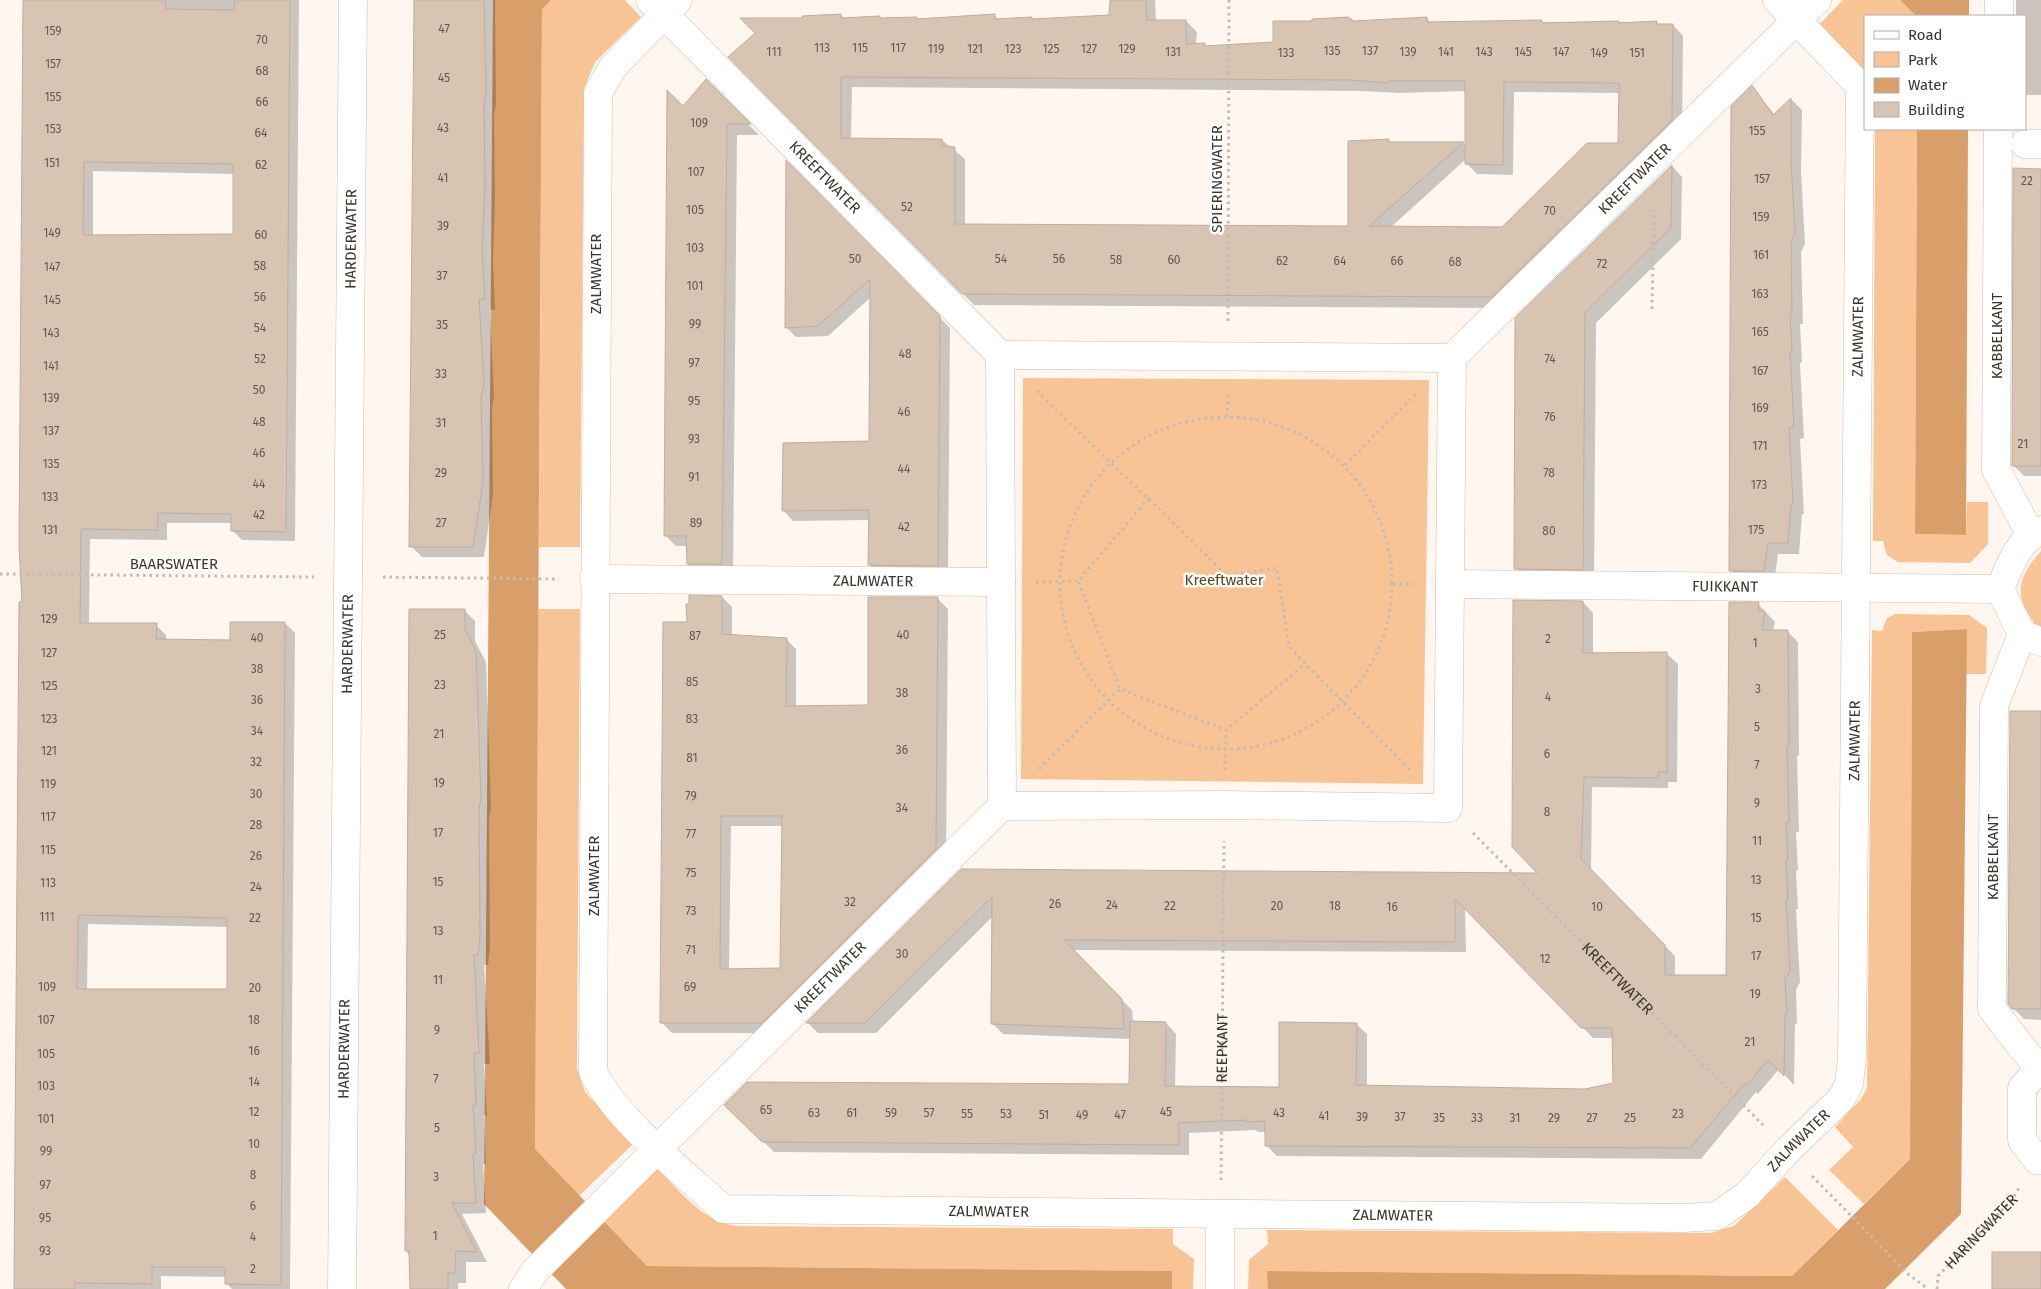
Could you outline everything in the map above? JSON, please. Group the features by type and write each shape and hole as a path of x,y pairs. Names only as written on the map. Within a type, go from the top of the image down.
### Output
{"street":[{"name":"HARDERWATER","path":"342,1289 353,0"},
{"name":"ZALMWATER","path":"664,5 613,67 598,93 594,579 593,1072 603,1092 658,1149 723,1209 1673,1218 1717,1216 1747,1195 1788,1150 1841,1099 1849,1084 1852,1057 1860,86 1797,19 1776,0"},
{"name":"KREEFTWATER","path":"1452,358 1817,0"},
{"path":"1999,0 1999,15"},
{"name":"KREEFTWATER","path":"664,5 1000,355"},
{"name":"KABBELKANT","path":"1998,130 1996,470 2036,533"},
{"path":"1000,355 1452,358 1448,808 1225,805 1002,806 1000,355"},
{"path":"2031,638 2000,589 2016,552 2036,533"},
{"name":"ZALMWATER","path":"594,579 1001,582"},
{"name":"FUIKKANT","path":"1450,584 2000,589"},
{"name":"KABBELKANT","path":"2031,638 1994,706 1992,1009 2040,1069"},
{"name":"KREEFTWATER","path":"658,1149 1002,806"},
{"path":"2039,1160 2022,1140 2022,1088 2040,1069"},
{"path":"529,1280 616,1189 658,1149"},
{"path":"1220,1215 1220,1289"}],"path":[{"name":"SPIERINGWATER","path":"1228,358 1229,0"},
{"path":"1652,309 1654,159"},
{"path":"1000,355 1110,463 1150,498 1078,581 1059,581"},
{"path":"1345,465 1452,358"},
{"path":"1227,417 1262,420 1292,431 1320,446 1345,465 1365,491 1381,519 1390,551 1393,584 1390,618 1380,650 1364,677 1343,703 1318,724 1292,736 1259,747 1226,750 1190,746 1160,737 1131,720 1108,700 1088,677 1070,646 1062,614 1059,581 1063,547 1074,516 1089,488 1110,463 1138,442 1165,427 1197,419 1227,417"},
{"name":"KREEFTWATER","path":"1150,498 1227,576 1277,568 1289,647 1788,1150"},
{"name":"BAARSWATER","path":"0,574 348,577"},
{"path":"348,577 549,578"},
{"path":"1078,581 1120,689 1226,730"},
{"path":"1226,730 1305,664"},
{"path":"1002,806 1120,689"},
{"path":"1226,730 1226,750"},
{"name":"REEPKANT","path":"1220,1215 1225,805"},
{"name":"HARINGWATER","path":"1937,1289 1938,1276 2012,1200 2039,1160"},
{"path":"1826,1192 1907,1273 1928,1289"}],"green space":[{"path":"551,0 625,0 641,17 595,62 584,89 580,547 539,547 542,9"},
{"path":"1843,0 1900,0 1915,15 1864,15 1864,71 1820,24"},
{"path":"1875,130 1917,130 1915,534 1966,535 1967,502 1988,502 1988,544 1970,563 1898,562 1887,555 1883,541 1873,541"},
{"name":"Kreeftwater","path":"1023,378 1429,380 1423,784 1021,779"},
{"path":"2041,551 2041,630 2035,625 2025,609 2021,591 2024,575"},
{"path":"537,609 580,609 577,1068 585,1092 633,1144 579,1196 535,1149"},
{"path":"1895,614 1969,615 1987,628 1986,674 1966,674 1966,629 1912,632 1910,1159 1864,1204 1829,1170 1853,1147 1835,1127 1861,1099 1867,1088 1872,630 1882,631 1887,618"},
{"path":"657,1168 692,1204 712,1218 735,1226 1173,1229 1173,1244 1194,1259 1193,1289 1172,1289 1172,1271 647,1266 604,1221"},
{"path":"1785,1177 1838,1230 1792,1276 1268,1271 1268,1289 1248,1289 1249,1260 1268,1244 1267,1230 1711,1233 1734,1226"}],"water":[{"path":"493,0 551,0 542,9 535,1149 647,1266 1172,1271 1172,1289 566,1289 484,1204"},
{"path":"1900,0 1969,0 1969,15 1915,15"},
{"path":"1917,130 1968,130 1966,535 1915,534"},
{"path":"1967,629 1961,1214 1885,1289 1268,1289 1267,1271 1792,1276 1910,1159 1912,632"}],"building":[{"path":"23,0 165,0 166,9 234,10 235,0 290,0 286,532 231,531 231,514 158,513 157,530 81,529 80,623 157,623 156,639 230,640 230,622 285,622 281,1285 225,1284 225,1267 152,1267 152,1284 75,1283 75,1289 14,1289 19,602 22,601 19,547","holes":["84,162 233,164 233,234 83,235","78,915 227,918 227,989 77,989"]},
{"path":"414,0 484,0 486,93 484,103 485,187 482,251 485,299 479,299 484,384 481,398 483,482 473,547 409,547"},
{"path":"1110,0 1146,0 1147,20 1186,20 1186,44 1205,43 1205,46 1273,42 1273,21 1312,21 1312,19 1348,17 1354,21 1427,17 1427,22 1542,20 1542,23 1619,21 1618,23 1657,21 1656,24 1673,24 1672,120 1492,297 962,294 728,57 755,33 740,18 803,18 802,16 841,14 841,18 880,16 880,18 917,17 917,19 995,14 995,19 1032,17 1032,19 1109,15","holes":["841,77 1351,80 1389,83 1389,81 1465,81 1465,164 1503,165 1504,82 1619,83 1618,143 1587,143 1502,227 1369,226 1464,142 1389,142 1389,139 1348,141 1348,226 955,224 955,147 942,146 942,139 841,138"]},
{"path":"706,79 751,124 727,124 722,564 687,564 686,536 664,536 667,90 683,106"},
{"path":"1752,85 1773,115 1791,98 1791,160 1795,233 1791,241 1792,314 1790,314 1792,352 1790,352 1794,427 1789,428 1793,504 1791,504 1788,543 1768,543 1764,571 1729,571 1731,106"},
{"path":"786,160 940,316 938,566 868,565 869,510 782,511 783,443 869,441 870,279 818,326 785,328"},
{"path":"1672,165 1671,228 1585,312 1583,570 1514,569 1515,318"},
{"path":"2013,168 2041,169 2041,466 2012,466"},
{"path":"689,595 722,596 722,634 787,638 786,706 868,705 868,597 938,597 936,849 762,1023 660,1023 663,622 687,622 686,604 689,604","holes":["721,816 782,816 780,968 720,969"]},
{"path":"1513,600 1583,601 1583,653 1667,652 1667,772 1658,772 1658,778 1584,777 1581,859 1665,945 1665,975 1726,975 1729,602 1759,602 1758,611 1765,611 1762,630 1788,630 1789,746 1787,746 1789,823 1786,822 1788,899 1786,899 1790,971 1785,979 1787,1014 1785,1014 1784,1076 1768,1060 1747,1085 1745,1083 1690,1148 1265,1146 1265,1121 1246,1122 1246,1120 1179,1123 1179,1145 762,1142 724,1105 747,1082 1129,1084 1130,1021 1166,1022 1165,1086 1279,1087 1279,1022 1357,1023 1356,1085 1585,1089 1613,1083 1612,1028 1581,1028 1455,899 1455,942 1064,940 1122,999 1124,1029 991,1024 992,897 865,1023 806,1023 961,869 1537,873 1512,847"},
{"path":"409,609 465,609 465,629 476,651 481,798 479,808 480,936 478,955 474,955 479,1053 474,1053 476,1105 473,1105 476,1154 473,1154 476,1203 452,1203 477,1252 456,1251 455,1273 448,1273 448,1289 410,1289 409,1251 405,1251"},
{"path":"2010,711 2041,711 2041,1009 2012,1009 2008,1004"},
{"path":"1992,1252 2041,1252 2041,1289 1992,1289"}]}
